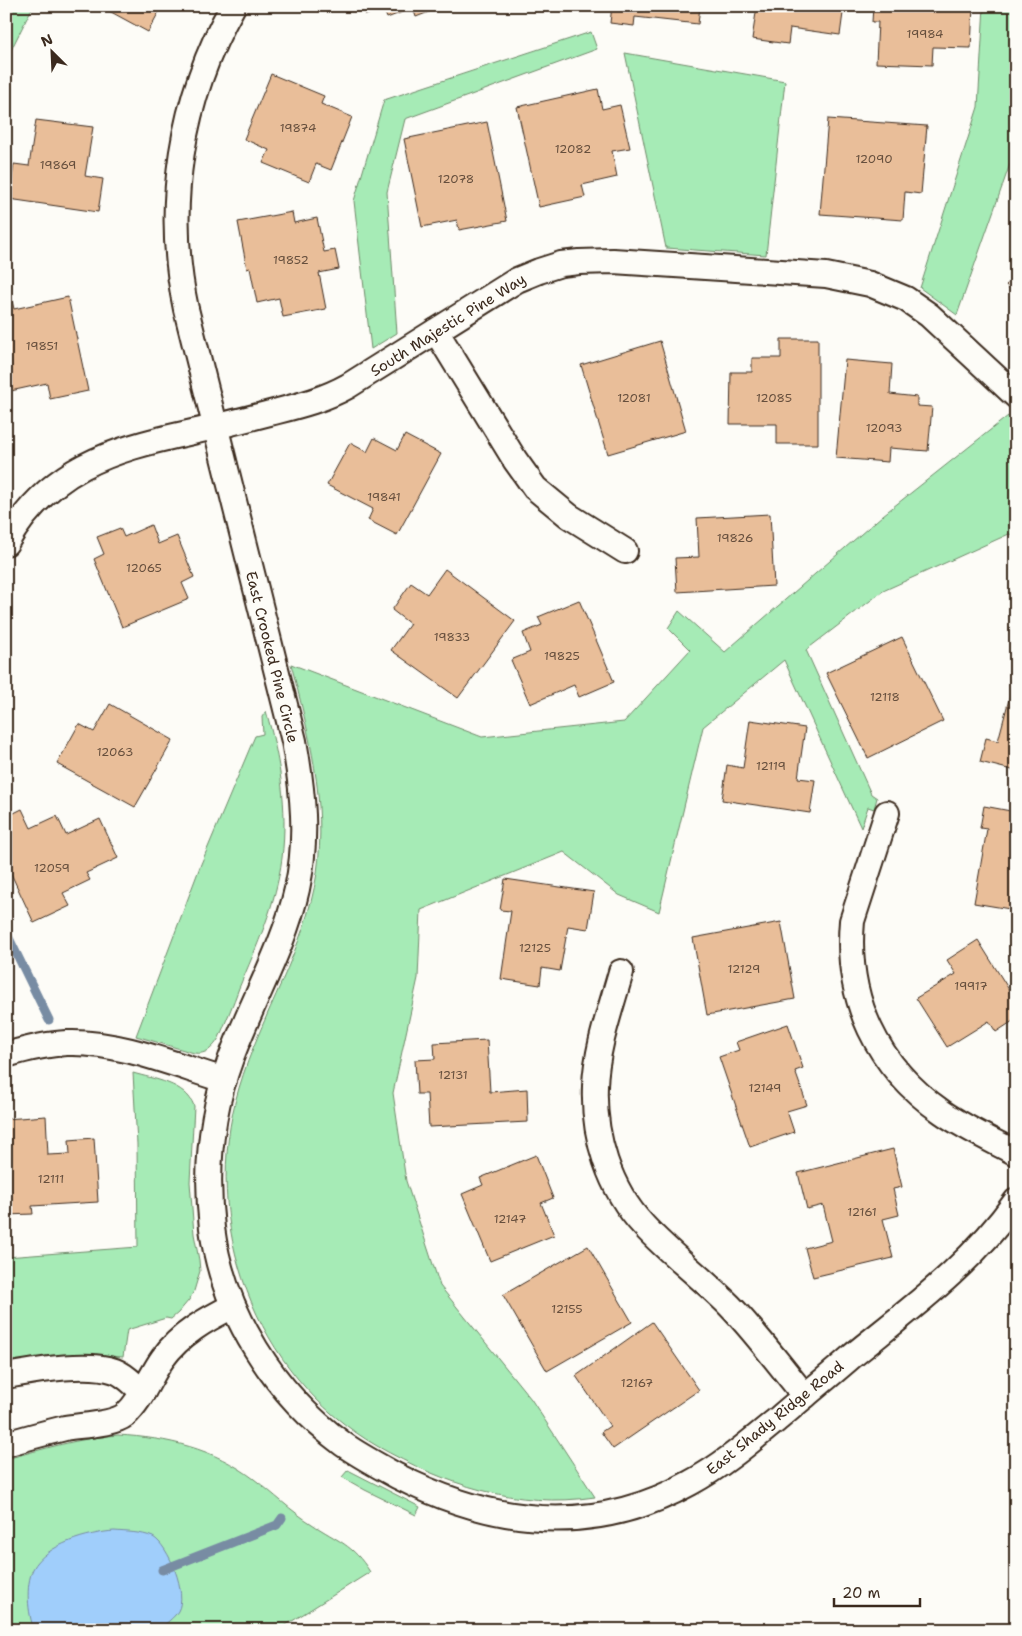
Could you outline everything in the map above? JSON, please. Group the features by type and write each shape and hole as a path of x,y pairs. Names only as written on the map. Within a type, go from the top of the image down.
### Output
{"street":[{"name":"East Crooked Pine Circle","path":"233,6 210,54 191,108 182,148 177,187 176,234 181,283 294,741 304,816 299,878 287,923 233,1054 224,1080 212,1132 210,1195 212,1230 218,1262 233,1306"},
{"name":"South Majestic Pine Way","path":"6,543 18,523 36,502 59,481 82,466 123,450 289,409 330,396 517,280 553,266 579,262 613,261 832,276 870,284 896,294 914,304 947,330 1016,396"},
{"path":"436,331 535,488 563,512 626,551"},
{"path":"887,813 852,921 850,938 853,974 856,993 863,1015 872,1035 889,1062 918,1093 943,1113 1016,1152"},
{"path":"621,972 600,1050 595,1086 598,1132 605,1158 615,1183 625,1202 644,1225 731,1307 805,1396"},
{"path":"6,1055 57,1044 91,1044 121,1049 224,1080"},
{"name":"East Shady Ridge Road","path":"233,1306 251,1341 286,1390 307,1414 331,1435 360,1455 429,1491 467,1505 504,1514 542,1518 583,1517 620,1511 657,1498 692,1483 711,1471 805,1396 959,1267 992,1233 1016,1201"},
{"path":"6,1444 68,1428 118,1419 129,1410 143,1392 162,1359 177,1342 199,1325 233,1306"},
{"path":"6,1376 61,1368 84,1367 105,1369 120,1374 143,1392"}],"green space":[{"path":"6,6 33,6 6,60"},
{"path":"984,6 1016,6 1016,147 957,315 920,288 978,107"},
{"path":"591,32 597,49 405,119 387,192 397,333 371,349 354,201 384,100"},
{"path":"625,53 785,81 766,255 666,248"},
{"path":"1008,416 1016,423 1016,536 1009,534 883,591 806,650 871,794 877,798 874,809 868,807 861,828 784,660 703,727 659,912 619,895 564,852 421,910 418,978 393,1093 406,1181 440,1286 531,1399 595,1497 566,1500 537,1499 509,1496 482,1490 428,1472 377,1446 334,1416 298,1379 269,1337 247,1291 233,1241 226,1190 228,1139 239,1088 248,1061 303,929 317,873 320,820 318,794 310,742 291,664 482,737 624,722 690,650 668,628 679,611 725,652 883,515"},
{"path":"266,711 282,784 284,839 275,892 259,941 219,1038 209,1050 202,1053 194,1053 136,1036 201,864 255,736 263,734 262,717"},
{"path":"133,1073 176,1087 190,1098 194,1106 190,1182 194,1234 200,1271 194,1291 189,1300 171,1319 166,1318 127,1330 123,1357 81,1354 51,1356 6,1365 6,1257 138,1247 137,1144"},
{"path":"118,1435 172,1442 222,1459 254,1479 297,1514 351,1549 370,1572 278,1630 6,1630 6,1459 75,1441"},
{"path":"348,1470 420,1507 416,1515 342,1477"}],"water":[{"path":"114,1531 148,1535 159,1542 165,1550 179,1582 181,1594 176,1614 158,1630 34,1630 30,1616 28,1591 30,1576 39,1560 69,1541 93,1534"}],"building":[{"path":"100,6 162,6 148,32"},
{"path":"363,6 444,6 416,17 413,8 387,18 383,8 366,15"},
{"path":"612,6 700,6 698,24 635,17 634,26 610,23"},
{"path":"757,6 844,6 840,35 790,28 788,44 752,39"},
{"path":"873,6 973,6 971,48 933,47 932,65 876,63 878,22 872,22"},
{"path":"271,74 324,96 321,104 352,117 331,170 316,164 309,182 263,163 269,150 244,139"},
{"path":"598,89 602,109 620,105 630,148 612,151 617,177 582,185 585,197 539,207 517,107"},
{"path":"828,119 927,126 921,194 905,192 903,220 820,214"},
{"path":"36,120 93,127 85,176 103,179 98,212 9,199 14,164 29,166"},
{"path":"487,122 507,221 459,230 457,220 422,227 404,139"},
{"path":"292,212 294,223 317,218 324,252 335,250 339,269 319,273 326,309 283,317 279,298 257,303 250,268 247,269 238,222"},
{"path":"6,276 14,309 68,297 88,391 50,399 47,383 6,392"},
{"path":"1016,277 1016,296 1006,285"},
{"path":"781,339 818,339 818,444 777,444 777,424 730,424 731,372 752,372 752,358 781,358"},
{"path":"660,341 686,431 608,454 581,365"},
{"path":"845,360 892,364 890,394 917,397 917,406 932,407 928,451 889,448 888,462 836,458"},
{"path":"405,435 441,454 397,535 368,520 373,509 327,485 350,443 367,452 374,438 397,450"},
{"path":"770,514 774,586 677,592 675,558 699,557 697,518"},
{"path":"151,525 158,544 177,536 194,577 182,583 189,599 122,627 94,559 104,554 97,537 120,528 124,537"},
{"path":"445,569 515,621 458,698 391,650 410,624 392,610 411,583 427,594"},
{"path":"579,600 614,682 579,697 574,685 530,704 511,660 530,652 523,633 542,625 538,617"},
{"path":"902,637 943,721 868,758 826,673"},
{"path":"1013,684 1016,685 1016,771 980,762 986,738 998,741"},
{"path":"110,704 173,740 135,807 57,764 79,724 94,732"},
{"path":"750,720 805,728 798,778 815,780 810,813 722,800 727,765 743,768"},
{"path":"984,806 1016,812 1016,910 974,903 987,829 980,828"},
{"path":"22,809 31,828 57,816 66,835 100,819 118,858 86,873 90,880 63,893 70,906 34,923 6,863 6,817"},
{"path":"505,879 594,892 588,929 568,926 560,971 542,968 540,985 501,979 511,911 500,910"},
{"path":"781,922 795,999 707,1015 693,938"},
{"path":"978,940 1016,1001 1016,1019 996,1032 989,1021 947,1047 916,998 956,974 947,960"},
{"path":"788,1024 803,1068 795,1071 807,1105 787,1111 794,1132 750,1147 719,1057 739,1050 736,1042"},
{"path":"487,1040 490,1092 527,1089 528,1122 429,1127 427,1094 417,1094 415,1060 435,1059 434,1043"},
{"path":"46,1116 48,1155 70,1154 69,1140 94,1138 98,1202 32,1206 33,1214 6,1215 6,1119"},
{"path":"893,1149 902,1187 893,1189 899,1215 883,1219 893,1258 813,1277 805,1248 832,1241 823,1205 807,1209 798,1173"},
{"path":"536,1155 553,1198 541,1203 554,1235 490,1261 462,1194 483,1185 480,1178"},
{"path":"588,1246 632,1322 547,1371 503,1295"},
{"path":"652,1322 699,1390 613,1449 601,1432 610,1426 576,1376"}],"waterway":[{"path":"6,932 49,1020"},
{"path":"162,1570 277,1525 282,1518"}]}
